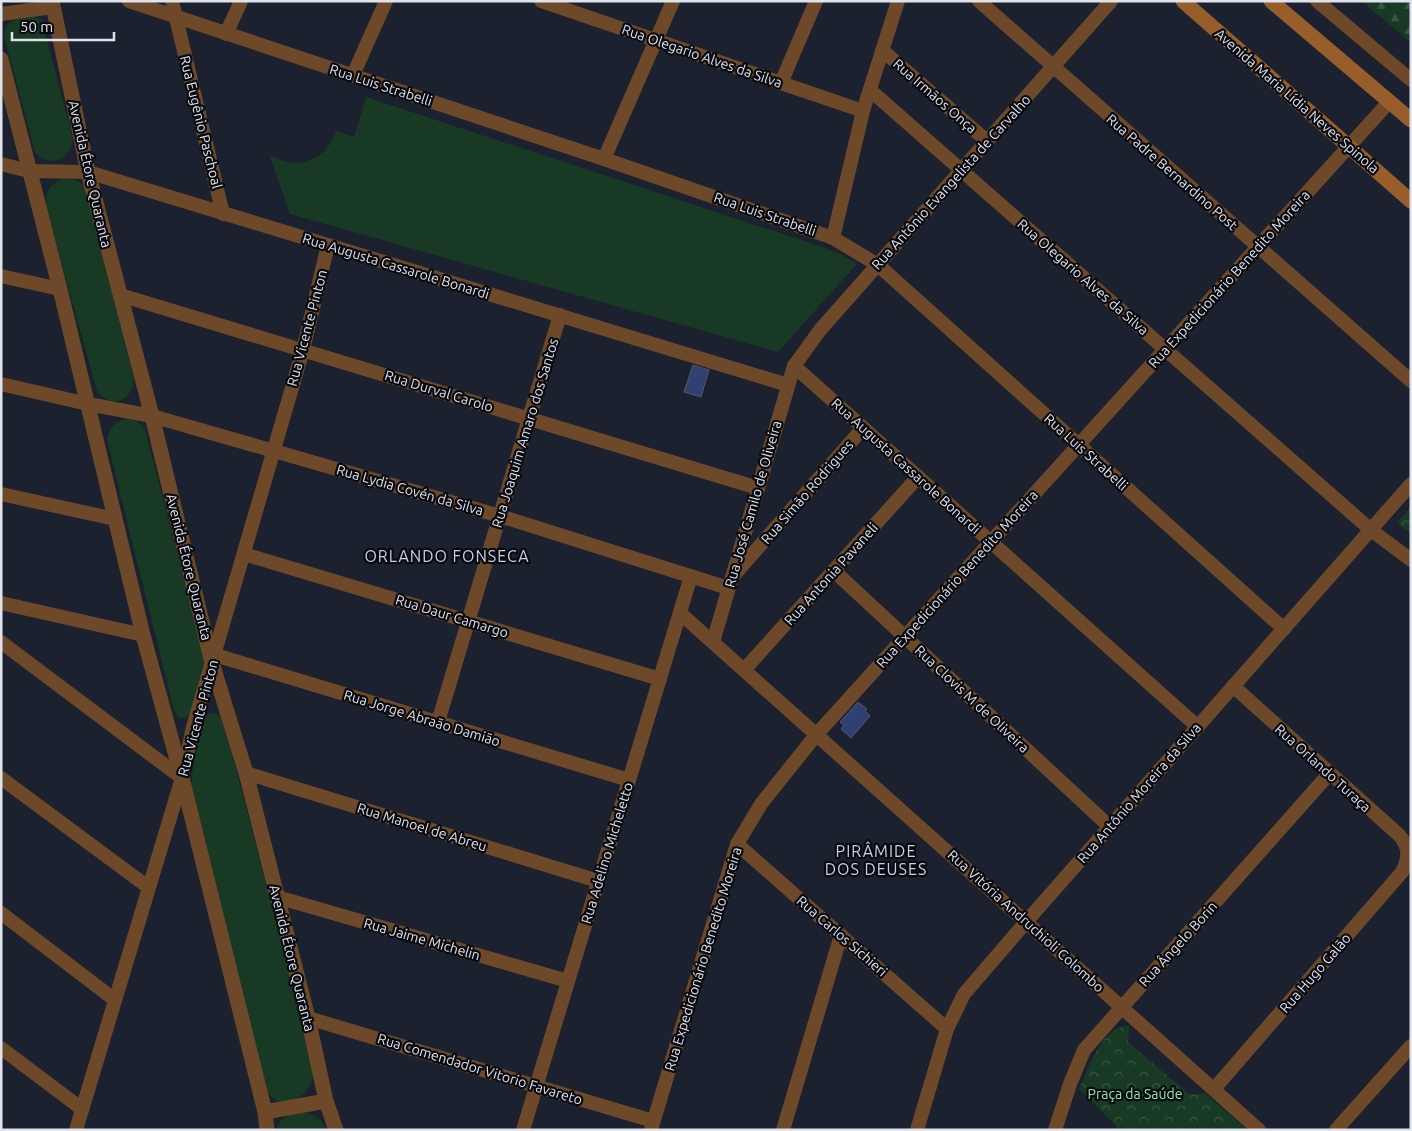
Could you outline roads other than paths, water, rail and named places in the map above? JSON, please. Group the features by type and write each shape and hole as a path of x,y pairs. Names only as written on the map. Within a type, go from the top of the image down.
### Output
{"main road":[{"name":"Avenida Maria Lídia Neves Spinola","path":"1183,1 1411,200"},
{"path":"1271,1 1411,120"}],"street":[{"name":"Rua Luis Strabelli","path":"129,1 604,159 833,238 878,265 1284,629"},
{"name":"Rua Eugênio Paschoal","path":"172,1 223,214"},
{"path":"226,34 242,1"},
{"path":"353,75 386,1"},
{"name":"Rua Olegario Alves da Silva","path":"540,1 863,112"},
{"path":"604,159 673,1"},
{"path":"780,83 816,1"},
{"path":"833,238 863,112 898,1"},
{"name":"Rua Padre Bernardino Post","path":"979,1 1411,381"},
{"name":"Rua Antônio Evangelista de Carvalho","path":"794,366 820,330 1112,1"},
{"path":"1317,1 1411,80"},
{"path":"1,14 52,4"},
{"name":"Avenida Étore Quaranta","path":"52,4 88,172 213,659 246,773 308,1018 326,1101 336,1130"},
{"name":"Rua Irmãos Onça","path":"882,50 988,141"},
{"path":"1,60 60,289 143,636 182,778 265,1112 267,1130"},
{"name":"Rua Olegario Alves da Silva","path":"870,90 1371,530 1411,560"},
{"name":"Rua Expedicionário Benedito Moreira","path":"652,1125 737,844 761,804 816,735 1389,102"},
{"name":"Rua Augusta Cassarole Bonardi","path":"1,164 29,171 88,172 788,385"},
{"name":"Rua Vicente Pinton","path":"76,1130 182,778 193,727 303,350 328,245"},
{"path":"1,276 60,289"},
{"name":"Rua Durval Carolo","path":"120,295 758,488"},
{"name":"Rua Joaquim Amaro dos Santos","path":"438,722 560,316"},
{"name":"Rua Augusta Cassarole Bonardi","path":"794,366 1198,726"},
{"name":"Rua José Camilo de Oliveira","path":"712,642 794,366"},
{"name":"Rua Lydia Covén da Silva","path":"1,384 88,404 152,416 500,516 691,576 730,583"},
{"name":"Rua Simão Rodrigues","path":"730,583 863,428"},
{"name":"Rua Antonia Pavaneli","path":"744,670 918,476"},
{"name":"Rua Antônio Moreira da Silva","path":"917,1130 947,1029 964,994 1411,484"},
{"path":"1,494 115,519"},
{"name":"Rua Daur Camargo","path":"244,554 660,679"},
{"name":"Rua Clovis M de Oliveira","path":"834,571 1110,827"},
{"name":"Rua Adelino Micheletto","path":"522,1130 691,576"},
{"path":"1,603 143,636"},
{"name":"Rua Vitória Andruchioli Colombo","path":"680,613 1259,1130"},
{"path":"1,642 182,778"},
{"name":"Rua Jorge Abraão Damião","path":"213,659 438,722 629,780"},
{"name":"Rua Orlando Turaça","path":"1233,686 1399,835 1407,846 1408,853"},
{"name":"Rua Manoel de Abreu","path":"246,773 598,881"},
{"name":"Rua Ângelo Borin","path":"1055,1130 1070,1084 1084,1050 1329,774"},
{"path":"1,778 148,887"},
{"name":"Rua Carlos Sichieri","path":"737,844 947,1029"},
{"name":"Rua Hugo Galão","path":"1214,1089 1402,872 1406,865 1408,853"},
{"name":"Rua Jaime Michelin","path":"277,897 568,981"},
{"path":"1,913 115,1000"},
{"path":"783,1130 841,935"},
{"name":"Rua Comendador Vitorio Favareto","path":"308,1018 536,1086 652,1125"},
{"path":"1336,1130 1411,1046"},
{"path":"1,1048 82,1109"},
{"path":"265,1112 326,1101"}],"district":[{"name":"ORLANDO FONSECA","path":"447,556"},
{"name":"PIRÂMIDE DOS DEUSES","path":"876,860"}],"park label":[{"name":"Praça da Saúde","path":"1135,1094"}]}
